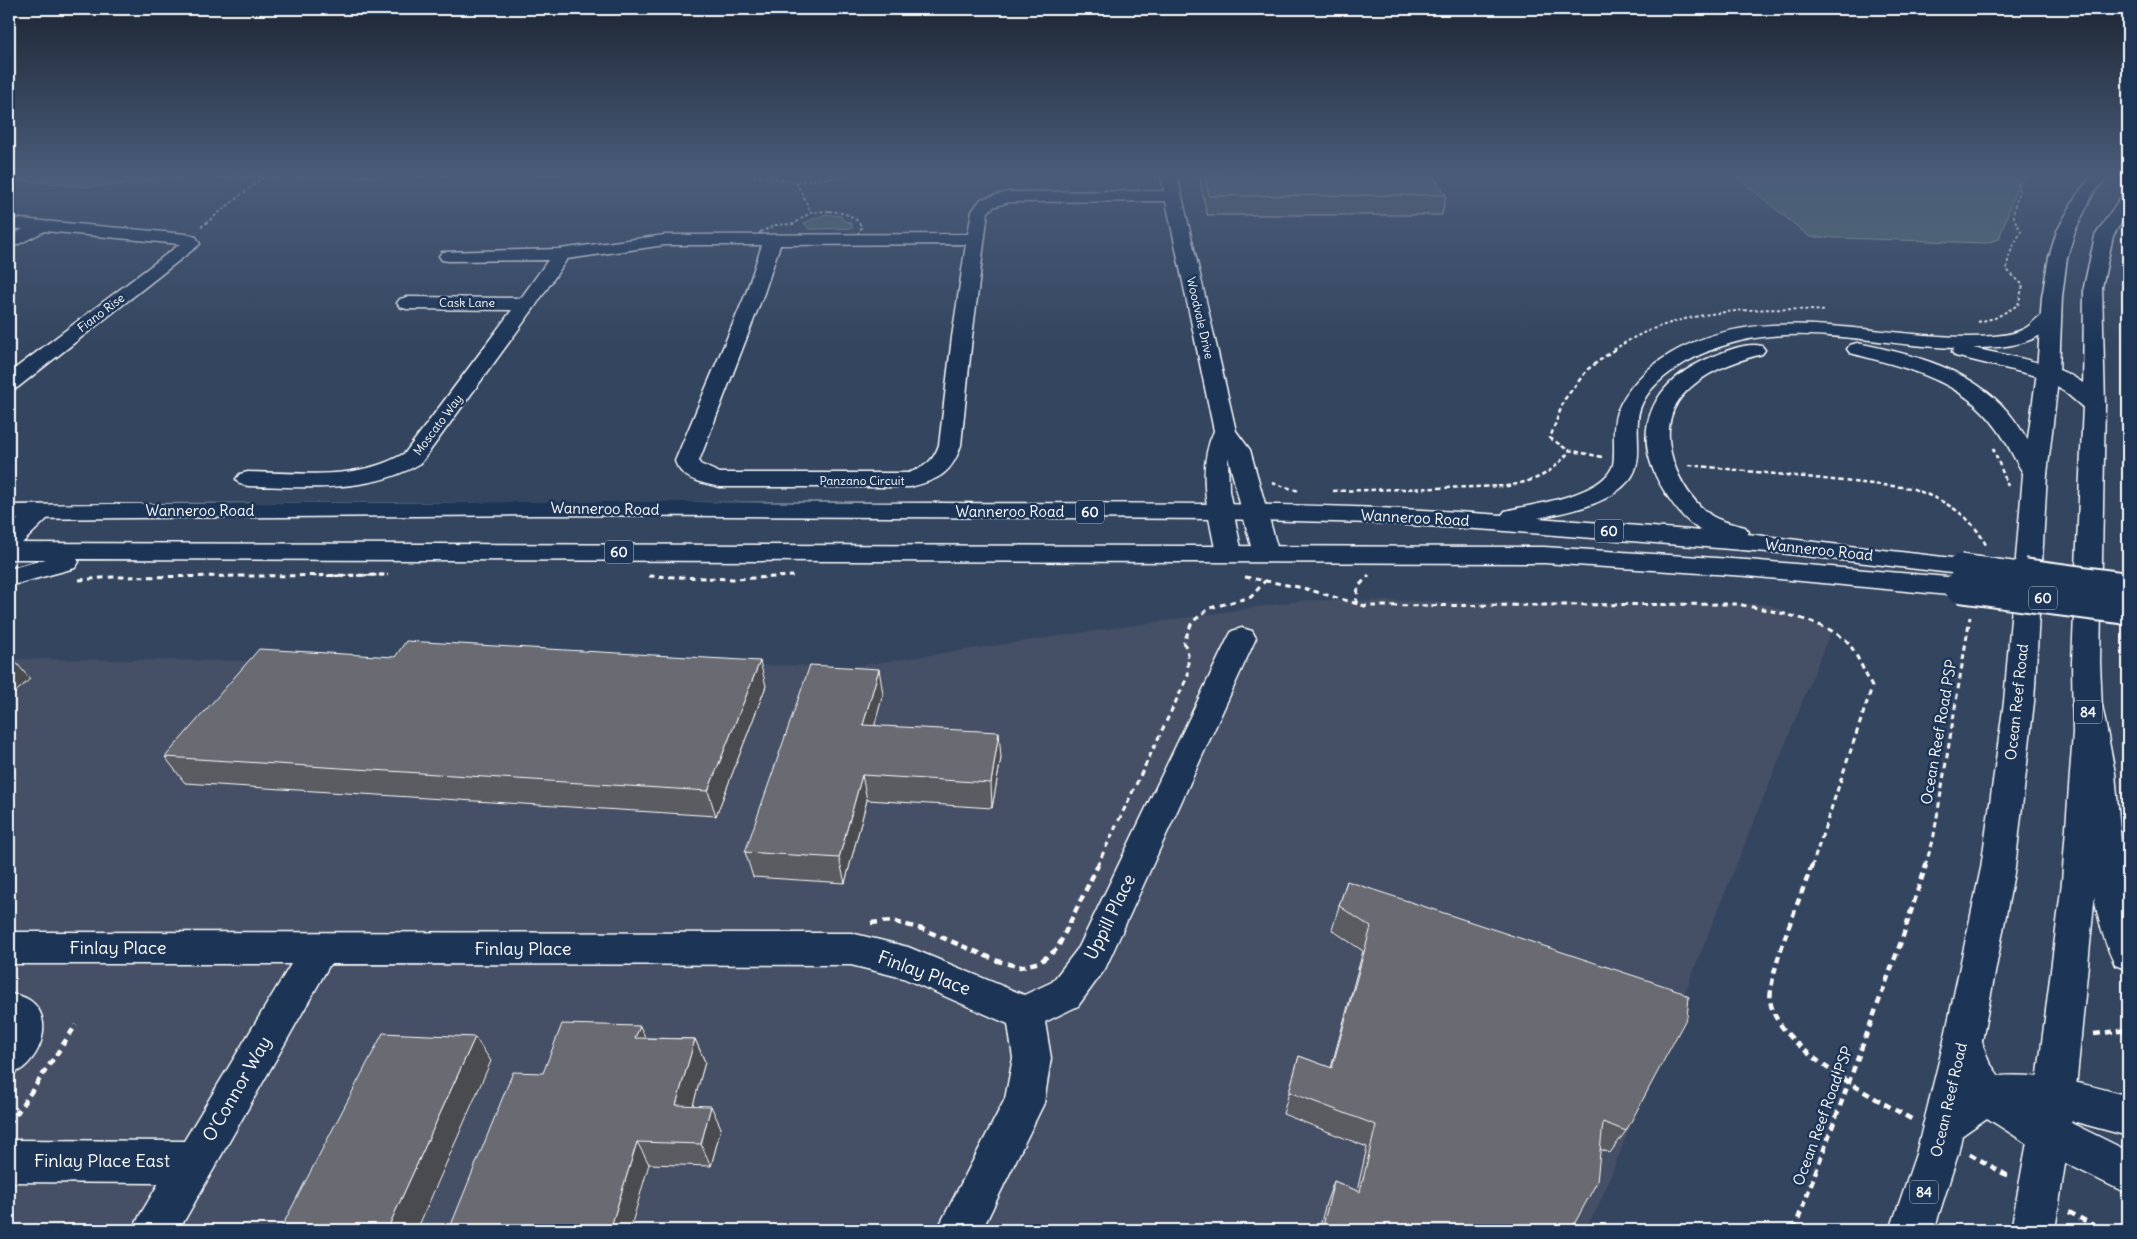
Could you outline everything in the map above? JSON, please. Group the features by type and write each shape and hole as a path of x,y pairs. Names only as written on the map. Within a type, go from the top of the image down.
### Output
{"main road":[{"path":"9,244 31,233"},
{"path":"114,233 188,240"},
{"name":"Panzano Circuit","path":"773,240 755,293 686,461 689,468 706,478 737,481 910,480 927,475 939,468 946,459 950,445 962,337 978,233"},
{"name":"Woodvale Drive","path":"1181,233 1225,431 1238,450 1244,480 1256,513 1266,554"},
{"name":"Ocean Reef Road","path":"1912,1230 1937,1154 1963,1041 1998,868 2019,702 2035,474 2048,372 2051,316 2058,257 2065,233"},
{"name":"84","path":"2033,1230 2052,1116 2079,882 2088,733 2086,662 2094,405 2093,287 2106,233"},
{"path":"448,256 560,254 665,240 977,239"},
{"name":"Fiano Rise","path":"9,383 187,248 191,244 188,240"},
{"name":"Moscato Way","path":"248,479 357,478 387,472 407,464 527,304 550,272 560,254"},
{"name":"Cask Lane","path":"407,303 527,304"},
{"path":"1493,522 1542,508 1579,501 1605,489 1622,474 1626,456 1628,415 1637,396 1659,371 1671,361 1694,349 1743,335 1772,331 1837,332 1904,339 2000,341 2034,331 2051,316"},
{"path":"1904,339 2048,372 2073,387 2094,405"},
{"path":"1780,545 1710,525 1698,517 1675,488 1667,474 1656,441 1662,407 1675,389 1688,377 1704,367 1742,352 1784,346 1823,345 1853,348 1891,356 1921,366 1952,379 1973,391 1995,410 2035,474"},
{"path":"1225,431 1217,451 1220,512 1229,553"},
{"name":"Wanneroo Road","path":"10,514 40,512 544,508 1220,512 1375,516 1493,522 1780,545 1960,577"},
{"path":"9,542 40,512"},
{"name":"60","path":"9,551 1544,555 1747,568 1960,577 2128,602"},
{"path":"9,578 30,570 108,551"},
{"name":"Uppill Place","path":"1025,1013 1064,994 1092,958 1242,638"},
{"path":"2088,705 2098,773 2107,876 2128,954"},
{"name":"Finlay Place","path":"9,948 851,949 908,963 1025,1013"},
{"name":"O'Connor Way","path":"155,1230 320,949"},
{"path":"9,1011 12,1011 25,1021 24,1036 9,1056"},
{"path":"958,1230 1024,1104 1032,1058 1025,1013"},
{"path":"1963,1041 1974,1075 1994,1097 2016,1115 2128,1116"},
{"path":"1942,1131 1981,1100 1994,1097"},
{"path":"2052,1116 2128,1173"},
{"name":"Finlay Place East","path":"9,1161 195,1162"}],"path":[{"path":"188,240 196,233"},
{"path":"1330,491 1508,486 1536,480 1554,469 1569,452 1602,457"},
{"path":"1681,464 1911,488 1962,512 1974,525 1986,544 1984,553"},
{"path":"1265,480 1284,488 1303,491"},
{"path":"838,949 844,925 892,921 922,929 998,961 1020,967 1040,962 1057,949 1188,676 1188,654 1184,642 1192,622 1210,608 1251,597 1265,581"},
{"path":"1303,588 1365,606 1737,604 1790,614 1821,627 1847,641 1872,687 1772,977 1771,1005 1782,1028 1806,1051 1848,1082 1942,1131 2039,1194 2102,1230"},
{"name":"Ocean Reef Road PSP","path":"1794,1230 1902,939 1933,841 1970,613"},
{"path":"9,1125 76,1026"}],"shaded area":[{"path":"1306,600 1767,604 1831,631 1598,1207 1585,1230 9,1230 9,659 854,666"}],"green space":[{"path":"1805,233 2001,233 1999,239 1986,243 1810,237"}],"building":[{"path":"406,641 760,661 708,791 165,757 259,649 395,657"},
{"path":"810,665 879,669 863,725 999,732 991,783 862,775 839,858 745,852"},
{"path":"1347,881 1677,990 1689,997 1687,1017 1626,1131 1603,1122 1597,1182 1571,1230 1322,1230 1334,1181 1360,1192 1376,1125 1289,1092 1299,1056 1332,1068 1371,927 1339,906"},
{"path":"562,1024 640,1026 635,1038 695,1039 676,1105 711,1106 701,1144 637,1142 610,1230 449,1230 513,1072 543,1073"},
{"path":"383,1033 475,1037 387,1230 280,1230"}]}
